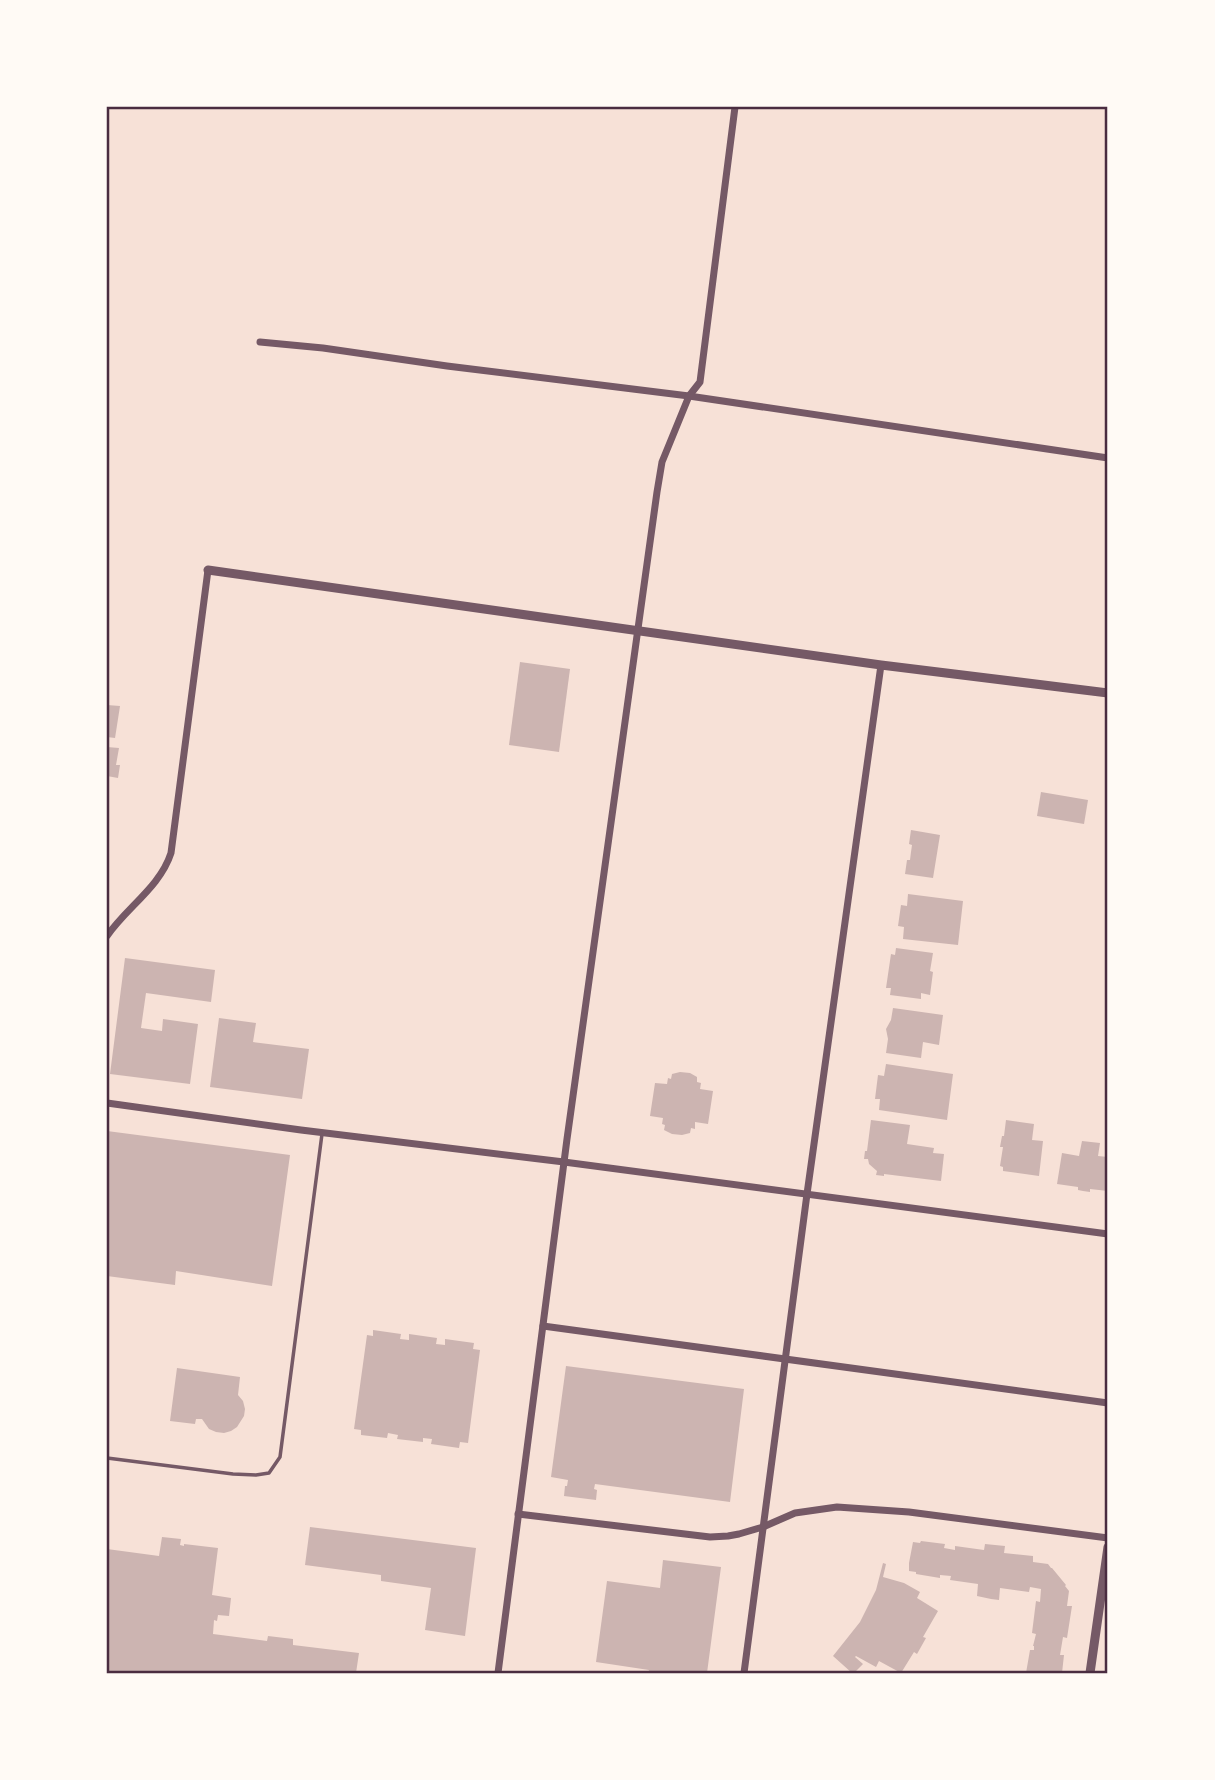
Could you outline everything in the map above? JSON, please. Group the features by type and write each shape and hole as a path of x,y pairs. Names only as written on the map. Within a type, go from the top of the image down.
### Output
{"street":[{"path":"498,1673 564,1162 662,462 689,396 701,383 734,107"},
{"path":"260,342 689,396 1108,458"},
{"path":"107,936 157,880 172,853 208,570 881,665 1108,694"},
{"path":"744,1673 881,665"},
{"path":"107,1103 1108,1234"},
{"path":"543,1326 1108,1403"},
{"path":"518,1514 710,1537 728,1536 763,1527 795,1513 855,1507 1108,1538"},
{"path":"1090,1673 1108,1547"}],"lane":[{"path":"107,1458 233,1474 270,1473 280,1457 323,1132"}],"building":[{"path":"520,662 570,669 559,752 509,745"},
{"path":"107,705 120,706 115,738 107,737"},
{"path":"107,747 119,748 116,765 120,765 118,778 107,776"},
{"path":"1041,792 1088,800 1084,824 1037,816"},
{"path":"911,830 940,835 933,878 905,874 907,860 910,860"},
{"path":"908,894 963,901 958,945 903,939 904,927 898,926 901,905 907,906"},
{"path":"896,948 933,953 930,995 921,993 921,999 890,995 891,988 886,988 891,954 895,955"},
{"path":"125,958 215,970 211,1002 146,993 141,1028 162,1031 163,1019 198,1024 190,1084 110,1074"},
{"path":"893,1008 943,1015 939,1045 923,1042 921,1058 886,1053 886,1029"},
{"path":"219,1018 256,1023 253,1042 309,1049 302,1099 210,1087"},
{"path":"886,1064 953,1074 947,1120 879,1110 880,1099 875,1099 878,1075 884,1076"},
{"path":"680,1072 697,1077 697,1082 701,1083 700,1089 713,1091 708,1124 695,1122 695,1129 691,1128 690,1133 682,1135 664,1130 663,1118 650,1116 655,1083 667,1084 672,1074"},
{"path":"871,1120 910,1125 907,1144 934,1148 933,1153 944,1154 941,1181 876,1175 877,1171 869,1164 868,1159 864,1159"},
{"path":"1006,1120 1034,1124 1032,1140 1043,1141 1039,1176 1003,1171 1000,1166 1003,1147 1000,1147"},
{"path":"107,1131 290,1155 272,1286 176,1271 175,1285 107,1276"},
{"path":"1082,1141 1100,1143 1098,1156 1108,1157 1108,1191 1090,1189 1090,1192 1057,1184 1062,1153 1079,1156"},
{"path":"373,1330 401,1334 400,1339 409,1340 409,1334 437,1338 436,1344 445,1345 445,1339 474,1343 473,1349 480,1350 468,1443 460,1442 459,1448 431,1444 432,1439 423,1438 423,1442 397,1439 398,1435 388,1433 387,1438 361,1435 361,1430 354,1429 367,1335 373,1336"},
{"path":"566,1366 744,1389 730,1502 595,1484 596,1500 564,1496 568,1480 551,1477"},
{"path":"177,1368 240,1377 238,1395 245,1409 237,1427 224,1433 209,1429 202,1419 196,1419 195,1424 170,1421"},
{"path":"310,1527 476,1548 465,1636 425,1630 431,1588 381,1581 381,1575 305,1565"},
{"path":"162,1537 181,1539 180,1545 184,1546 218,1548 212,1595 231,1598 229,1616 218,1615 217,1621 214,1620 213,1634 267,1641 268,1636 293,1639 293,1645 359,1653 356,1673 107,1673 107,1549 159,1556"},
{"path":"913,1542 945,1544 944,1548 955,1550 955,1546 984,1550 985,1544 1005,1546 1004,1553 1033,1556 1033,1562 1048,1564 1066,1585 1069,1591 1067,1606 1072,1606 1067,1638 1063,1637 1060,1655 1064,1655 1062,1673 1026,1673 1030,1650 1034,1650 1036,1634 1032,1633 1036,1601 1040,1602 1041,1589 1030,1587 1029,1592 1000,1588 999,1600 977,1596 978,1584 950,1580 951,1576 940,1575 940,1578 916,1574 909,1571 909,1563"},
{"path":"663,1560 721,1567 707,1673 648,1673 649,1670 596,1662 607,1581 660,1588"},
{"path":"883,1563 886,1564 883,1577 904,1583 920,1592 917,1598 938,1611 917,1654 914,1652 901,1673 879,1661 876,1667 856,1656 863,1664 852,1673 833,1656 860,1622 876,1590"}]}
